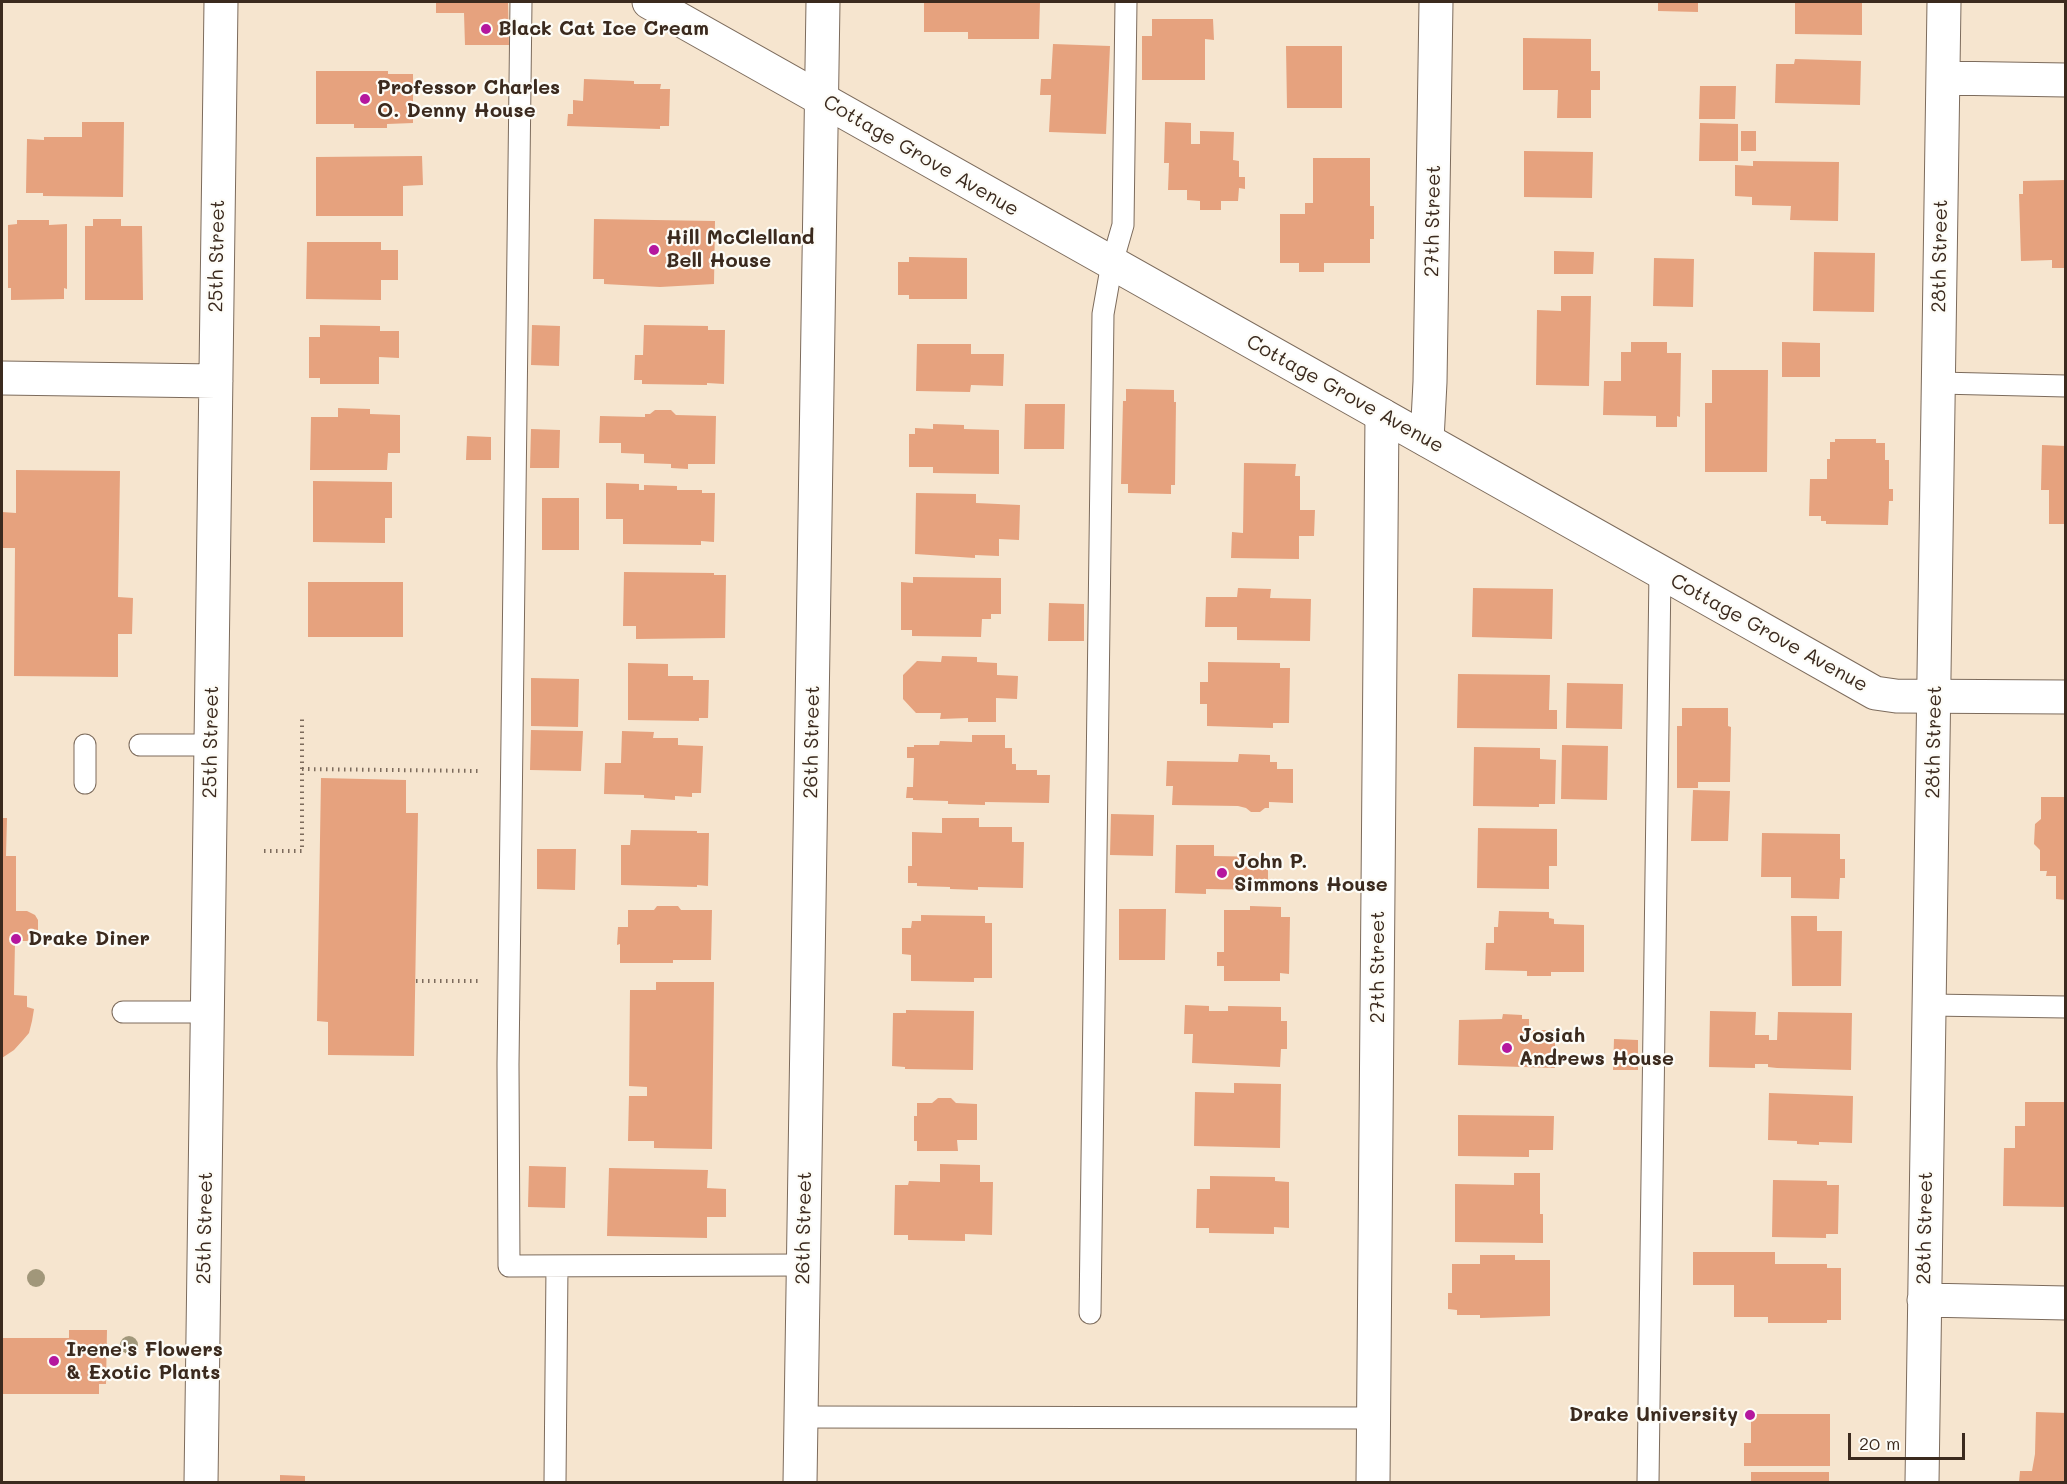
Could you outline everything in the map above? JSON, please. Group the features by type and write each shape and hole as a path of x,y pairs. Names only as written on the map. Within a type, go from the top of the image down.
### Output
{"street":[{"name":"25th Street","path":"201,1482 221,2"},
{"name":"Cottage Grove Avenue","path":"649,2 1875,693 1896,696 2066,697"},
{"name":"26th Street","path":"800,1482 823,2"},
{"name":"27th Street","path":"1427,440 1430,382 1436,2"},
{"name":"28th Street","path":"1922,1482 1944,2"},
{"path":"1943,78 2066,80"},
{"path":"2,378 216,381"},
{"name":"27th Street","path":"1373,1482 1382,415"},
{"path":"1924,1300 2066,1303"}],"lane":[{"path":"522,2 509,981 509,1266 803,1265"},
{"path":"1090,1313 1103,314 1112,263 1123,225 1126,2"},
{"path":"1939,383 2066,386"},
{"path":"1648,1482 1660,571"},
{"path":"84,783 85,745"},
{"path":"140,746 211,745"},
{"path":"1929,1005 2066,1007"},
{"path":"123,1012 207,1012"},
{"path":"555,1482 557,1266"},
{"path":"802,1417 1374,1418"}],"path":[{"path":"264,851 302,851 302,716"},
{"path":"302,769 481,771"},
{"path":"416,981 509,981"}],"building":[{"name":"Black Cat Ice Cream","path":"436,2 508,2 509,45 465,45 464,13 436,13"},
{"path":"924,2 1040,2 1039,39 968,39 968,32 924,32"},
{"path":"1658,2 1698,2 1698,12 1658,11"},
{"path":"1795,2 1862,2 1862,35 1795,34"},
{"path":"1152,19 1213,19 1214,40 1205,39 1205,80 1142,80 1142,36 1152,36"},
{"path":"1523,38 1591,39 1591,71 1600,71 1600,90 1591,90 1591,118 1557,118 1558,90 1523,90"},
{"path":"1053,44 1110,46 1106,134 1049,132 1051,95 1040,95 1041,79 1051,79"},
{"path":"1286,46 1342,46 1342,108 1287,108"},
{"path":"1795,59 1861,61 1860,105 1775,103 1776,64 1794,64"},
{"name":"Professor Charles O. Denny House","path":"316,71 388,71 388,74 413,74 413,123 387,124 387,128 354,128 354,124 316,124"},
{"path":"584,79 661,84 660,89 670,89 669,126 660,126 660,129 567,126 568,114 573,114 573,100 583,101"},
{"path":"1700,86 1736,86 1735,119 1699,119"},
{"path":"82,122 124,122 123,197 43,196 43,193 26,193 27,139 82,137"},
{"path":"1165,122 1191,123 1191,144 1200,144 1200,131 1234,132 1233,160 1239,161 1239,177 1245,177 1245,189 1239,188 1238,201 1221,201 1221,210 1200,210 1200,201 1187,200 1187,190 1168,190 1169,163 1164,163"},
{"path":"1700,123 1738,124 1738,161 1699,161"},
{"path":"1741,131 1756,131 1756,151 1741,151"},
{"path":"1524,151 1593,152 1592,198 1524,197"},
{"path":"422,156 423,185 403,186 403,216 316,216 316,157"},
{"path":"1313,158 1370,158 1370,206 1374,206 1374,239 1370,239 1370,263 1324,263 1324,272 1299,272 1299,263 1280,263 1280,214 1305,214 1305,203 1313,203"},
{"path":"1753,161 1839,162 1838,221 1790,220 1791,206 1752,205 1752,197 1735,196 1735,165 1753,166"},
{"path":"2066,180 2066,268 2052,268 2052,260 2021,261 2019,194 2023,194 2023,181"},
{"path":"93,219 121,219 121,226 142,226 143,300 85,300 85,226 93,226"},
{"name":"Hill McClelland Bell House","path":"594,219 715,221 714,284 660,287 604,284 604,279 593,279"},
{"path":"17,220 49,220 49,225 67,224 67,289 64,288 64,299 11,300 11,288 8,288 8,225 17,224"},
{"path":"307,242 381,242 381,250 398,250 398,280 381,280 381,300 306,299"},
{"path":"1554,251 1594,252 1593,274 1554,274"},
{"path":"1814,252 1875,253 1874,312 1813,311"},
{"path":"909,257 967,258 967,299 909,299 909,295 898,295 898,262 909,262"},
{"path":"1654,258 1694,259 1693,307 1653,306"},
{"path":"1561,296 1591,296 1589,386 1536,385 1537,310 1561,311"},
{"path":"320,325 380,326 380,331 399,331 399,358 379,357 379,384 320,384 320,378 309,378 309,337 320,337"},
{"path":"532,325 560,326 559,366 531,365"},
{"path":"644,325 708,326 708,330 725,330 724,384 642,384 642,380 634,380 635,355 643,355"},
{"path":"1631,342 1667,342 1667,353 1681,353 1680,417 1677,416 1677,427 1656,427 1656,416 1603,415 1604,381 1621,381 1621,352 1631,352"},
{"path":"1782,342 1820,343 1820,377 1782,377"},
{"path":"917,344 971,344 971,354 1004,354 1003,386 971,385 970,392 916,391"},
{"path":"1712,370 1768,370 1767,472 1705,472 1705,403 1712,403"},
{"path":"1126,389 1174,390 1174,402 1176,402 1175,485 1171,485 1171,494 1128,493 1128,484 1121,484 1123,401 1126,401"},
{"path":"1025,404 1065,404 1064,449 1024,449"},
{"path":"338,408 370,409 370,414 400,415 400,453 388,453 387,470 310,470 311,417 338,417"},
{"path":"655,410 671,410 676,415 716,416 715,464 688,464 688,469 671,468 671,464 644,463 644,454 621,453 621,443 599,443 600,416 645,417 645,414 650,414"},
{"path":"933,424 964,425 964,429 999,430 999,474 933,473 933,467 909,467 909,434 915,434 915,428 933,429"},
{"path":"531,429 560,430 559,468 530,468"},
{"path":"467,436 491,437 491,460 466,460"},
{"path":"1835,439 1876,439 1876,443 1885,443 1885,460 1889,460 1889,489 1893,489 1893,501 1889,501 1888,525 1826,524 1826,521 1821,521 1821,516 1809,516 1810,479 1827,479 1830,442 1835,442"},
{"path":"2042,445 2066,446 2066,524 2049,524 2049,490 2041,490"},
{"path":"1244,463 1296,464 1295,476 1300,476 1300,510 1315,510 1314,536 1299,536 1299,559 1231,558 1232,532 1243,533"},
{"path":"16,470 120,471 118,597 133,598 132,634 118,634 118,677 14,676 15,548 2,548 2,512 16,513"},
{"path":"313,481 392,482 392,518 385,518 385,543 313,542"},
{"path":"606,483 639,484 639,490 644,490 644,485 677,486 677,490 702,490 702,493 715,493 714,542 701,541 701,545 623,544 623,519 606,519"},
{"path":"916,493 976,494 976,503 1020,505 1019,540 999,539 999,556 975,555 975,558 915,554"},
{"path":"542,498 579,498 579,550 542,550"},
{"path":"624,572 726,575 725,638 636,639 636,626 623,626"},
{"path":"913,577 1001,578 1001,614 991,614 991,619 982,619 981,637 912,636 912,630 901,630 901,582 913,583"},
{"path":"308,582 403,582 403,637 308,637"},
{"path":"1238,588 1271,589 1270,598 1311,599 1310,641 1237,640 1237,627 1205,627 1206,597 1237,597"},
{"path":"1473,588 1553,589 1552,639 1472,637"},
{"path":"1049,603 1084,604 1084,641 1048,641"},
{"path":"942,656 977,657 977,662 997,663 997,675 1018,676 1017,699 996,698 996,722 968,722 968,718 940,719 941,713 916,713 903,699 903,675 917,661 941,662"},
{"path":"1208,662 1280,663 1280,668 1290,668 1289,723 1273,723 1273,728 1207,726 1207,704 1200,704 1200,682 1208,682"},
{"path":"628,663 668,664 668,676 693,676 693,680 709,680 708,718 699,718 699,721 628,720"},
{"path":"1458,674 1550,675 1549,710 1557,710 1557,729 1457,728"},
{"path":"531,678 579,679 578,727 531,726"},
{"path":"1567,683 1623,684 1622,729 1566,728"},
{"path":"1682,708 1728,708 1728,726 1731,727 1730,782 1698,782 1698,788 1677,788 1677,726 1682,726"},
{"path":"531,730 583,731 581,771 530,770"},
{"path":"622,731 654,732 653,738 678,738 678,745 703,746 701,793 692,793 692,797 675,796 675,800 644,798 644,795 604,794 605,763 621,763"},
{"path":"972,735 1005,735 1005,748 1012,748 1012,764 1016,764 1016,770 1037,770 1037,775 1050,775 1049,803 948,804 948,801 906,798 907,787 913,787 914,758 907,758 907,747 939,745 940,741 972,742"},
{"path":"1562,745 1608,746 1607,800 1561,799"},
{"path":"1474,747 1540,748 1540,759 1556,760 1555,804 1539,804 1539,807 1473,806"},
{"path":"1239,754 1270,755 1270,762 1277,762 1277,769 1293,769 1293,803 1269,802 1269,808 1260,812 1251,812 1238,806 1172,805 1173,786 1166,786 1167,761 1238,762"},
{"path":"321,778 406,780 406,813 418,813 414,1056 328,1055 328,1022 317,1021"},
{"path":"1693,790 1730,791 1728,841 1691,841"},
{"path":"2041,797 2066,797 2066,900 2056,899 2056,876 2046,876 2047,871 2040,871 2040,850 2034,844 2035,824 2041,819"},
{"path":"1111,814 1154,815 1153,856 1110,855"},
{"name":"Drake Diner","path":"2,818 7,818 6,856 16,856 16,911 27,911 35,915 38,920 38,932 27,941 15,941 14,995 27,996 27,1007 34,1009 29,1033 14,1050 2,1058"},
{"path":"942,818 979,818 979,827 1012,827 1012,842 1024,842 1023,888 950,889 950,887 917,886 917,883 908,883 908,866 912,866 912,832 942,833"},
{"path":"1478,828 1557,829 1557,866 1549,866 1549,889 1477,888"},
{"path":"631,830 709,833 708,886 621,885 621,845 630,845"},
{"path":"1762,833 1840,834 1840,859 1845,859 1845,878 1840,878 1839,899 1791,898 1791,877 1761,877"},
{"name":"John P. Simmons House","path":"1176,845 1214,845 1214,856 1268,857 1268,890 1206,889 1206,894 1175,893"},
{"path":"537,849 576,849 575,890 537,889"},
{"path":"657,906 678,906 681,910 712,910 711,960 620,963 620,944 617,945 618,927 628,927 628,910 654,910"},
{"path":"1250,906 1281,907 1281,917 1290,917 1289,974 1280,973 1280,981 1224,981 1224,966 1217,966 1217,952 1224,952 1224,910 1250,910"},
{"path":"1119,909 1166,909 1165,960 1119,960"},
{"path":"1499,911 1549,912 1549,918 1554,919 1554,924 1584,925 1584,972 1551,972 1551,976 1527,976 1527,971 1485,970 1486,943 1494,943 1494,927 1498,927"},
{"path":"921,915 985,916 985,923 992,923 992,978 974,978 974,982 911,981 911,955 902,954 902,928 911,928 912,921 921,921"},
{"path":"1791,916 1817,916 1817,931 1842,931 1841,986 1792,986"},
{"path":"656,982 714,982 712,1149 654,1148 654,1141 628,1141 629,1096 647,1096 647,1087 629,1086 630,990 656,990"},
{"path":"1185,1005 1209,1006 1209,1011 1228,1011 1228,1006 1281,1007 1281,1021 1287,1021 1287,1049 1281,1049 1280,1067 1192,1063 1193,1034 1184,1034"},
{"path":"906,1010 974,1011 973,1070 905,1069 905,1067 892,1066 893,1013 906,1013"},
{"path":"1710,1011 1756,1012 1755,1035 1769,1035 1769,1040 1777,1040 1778,1012 1852,1013 1851,1070 1777,1068 1768,1067 1768,1064 1755,1064 1755,1068 1709,1067"},
{"name":"Josiah Andrews House","path":"1503,1014 1522,1015 1522,1019 1529,1019 1529,1030 1555,1030 1555,1068 1458,1065 1459,1020 1502,1019"},
{"path":"1614,1039 1638,1040 1638,1070 1613,1070"},
{"path":"1234,1083 1281,1084 1280,1148 1194,1146 1195,1092 1234,1093"},
{"path":"1769,1093 1853,1096 1852,1143 1819,1142 1819,1145 1797,1144 1797,1141 1768,1140"},
{"path":"938,1098 951,1098 956,1103 977,1104 977,1140 957,1140 958,1151 917,1151 917,1141 914,1141 914,1116 917,1116 917,1103 932,1103"},
{"path":"2025,1102 2066,1102 2066,1207 2003,1206 2004,1148 2015,1148 2015,1126 2025,1126"},
{"path":"1458,1115 1554,1116 1553,1150 1529,1150 1529,1157 1458,1156"},
{"path":"940,1164 980,1165 980,1182 993,1182 992,1235 965,1234 965,1241 908,1240 908,1235 894,1235 895,1185 908,1185 909,1181 940,1182"},
{"path":"529,1166 566,1167 565,1208 528,1207"},
{"path":"609,1168 708,1170 707,1188 726,1189 726,1217 707,1217 707,1238 607,1236"},
{"path":"1514,1173 1540,1173 1543,1243 1455,1242 1455,1184 1514,1185"},
{"path":"1210,1176 1275,1177 1275,1181 1289,1182 1289,1228 1274,1227 1274,1234 1209,1233 1209,1228 1196,1228 1197,1189 1210,1189"},
{"path":"1773,1180 1827,1181 1827,1185 1839,1185 1838,1234 1826,1234 1826,1238 1772,1237"},
{"path":"1693,1252 1775,1252 1775,1264 1827,1264 1827,1268 1841,1268 1841,1320 1827,1320 1827,1323 1768,1323 1768,1317 1734,1317 1734,1285 1693,1285"},
{"path":"1480,1255 1515,1255 1515,1260 1550,1260 1550,1316 1480,1318 1480,1315 1457,1315 1457,1310 1448,1309 1448,1293 1452,1293 1452,1264 1480,1264"},
{"name":"Irene's Flowers & Exotic Plants","path":"69,1330 107,1330 106,1384 99,1384 99,1394 2,1394 2,1338 69,1338"},
{"path":"2036,1412 2066,1413 2066,1482 2019,1482 2020,1471 2032,1471 2035,1454"},
{"path":"1751,1414 1830,1414 1830,1466 1744,1466 1744,1443 1751,1443"},
{"path":"1751,1472 1829,1472 1829,1482 1751,1482"},
{"path":"280,1475 305,1476 305,1482 280,1482"}],"place":[{"name":"Black Cat Ice Cream","path":"486,29"},
{"name":"Professor Charles O. Denny House","path":"365,99"},
{"name":"Hill McClelland Bell House","path":"654,250"},
{"name":"John P. Simmons House","path":"1222,873"},
{"name":"Drake Diner","path":"16,939"},
{"name":"Josiah Andrews House","path":"1507,1048"},
{"name":"Irene's Flowers & Exotic Plants","path":"54,1361"},
{"name":"Drake University","path":"1750,1415"}]}
